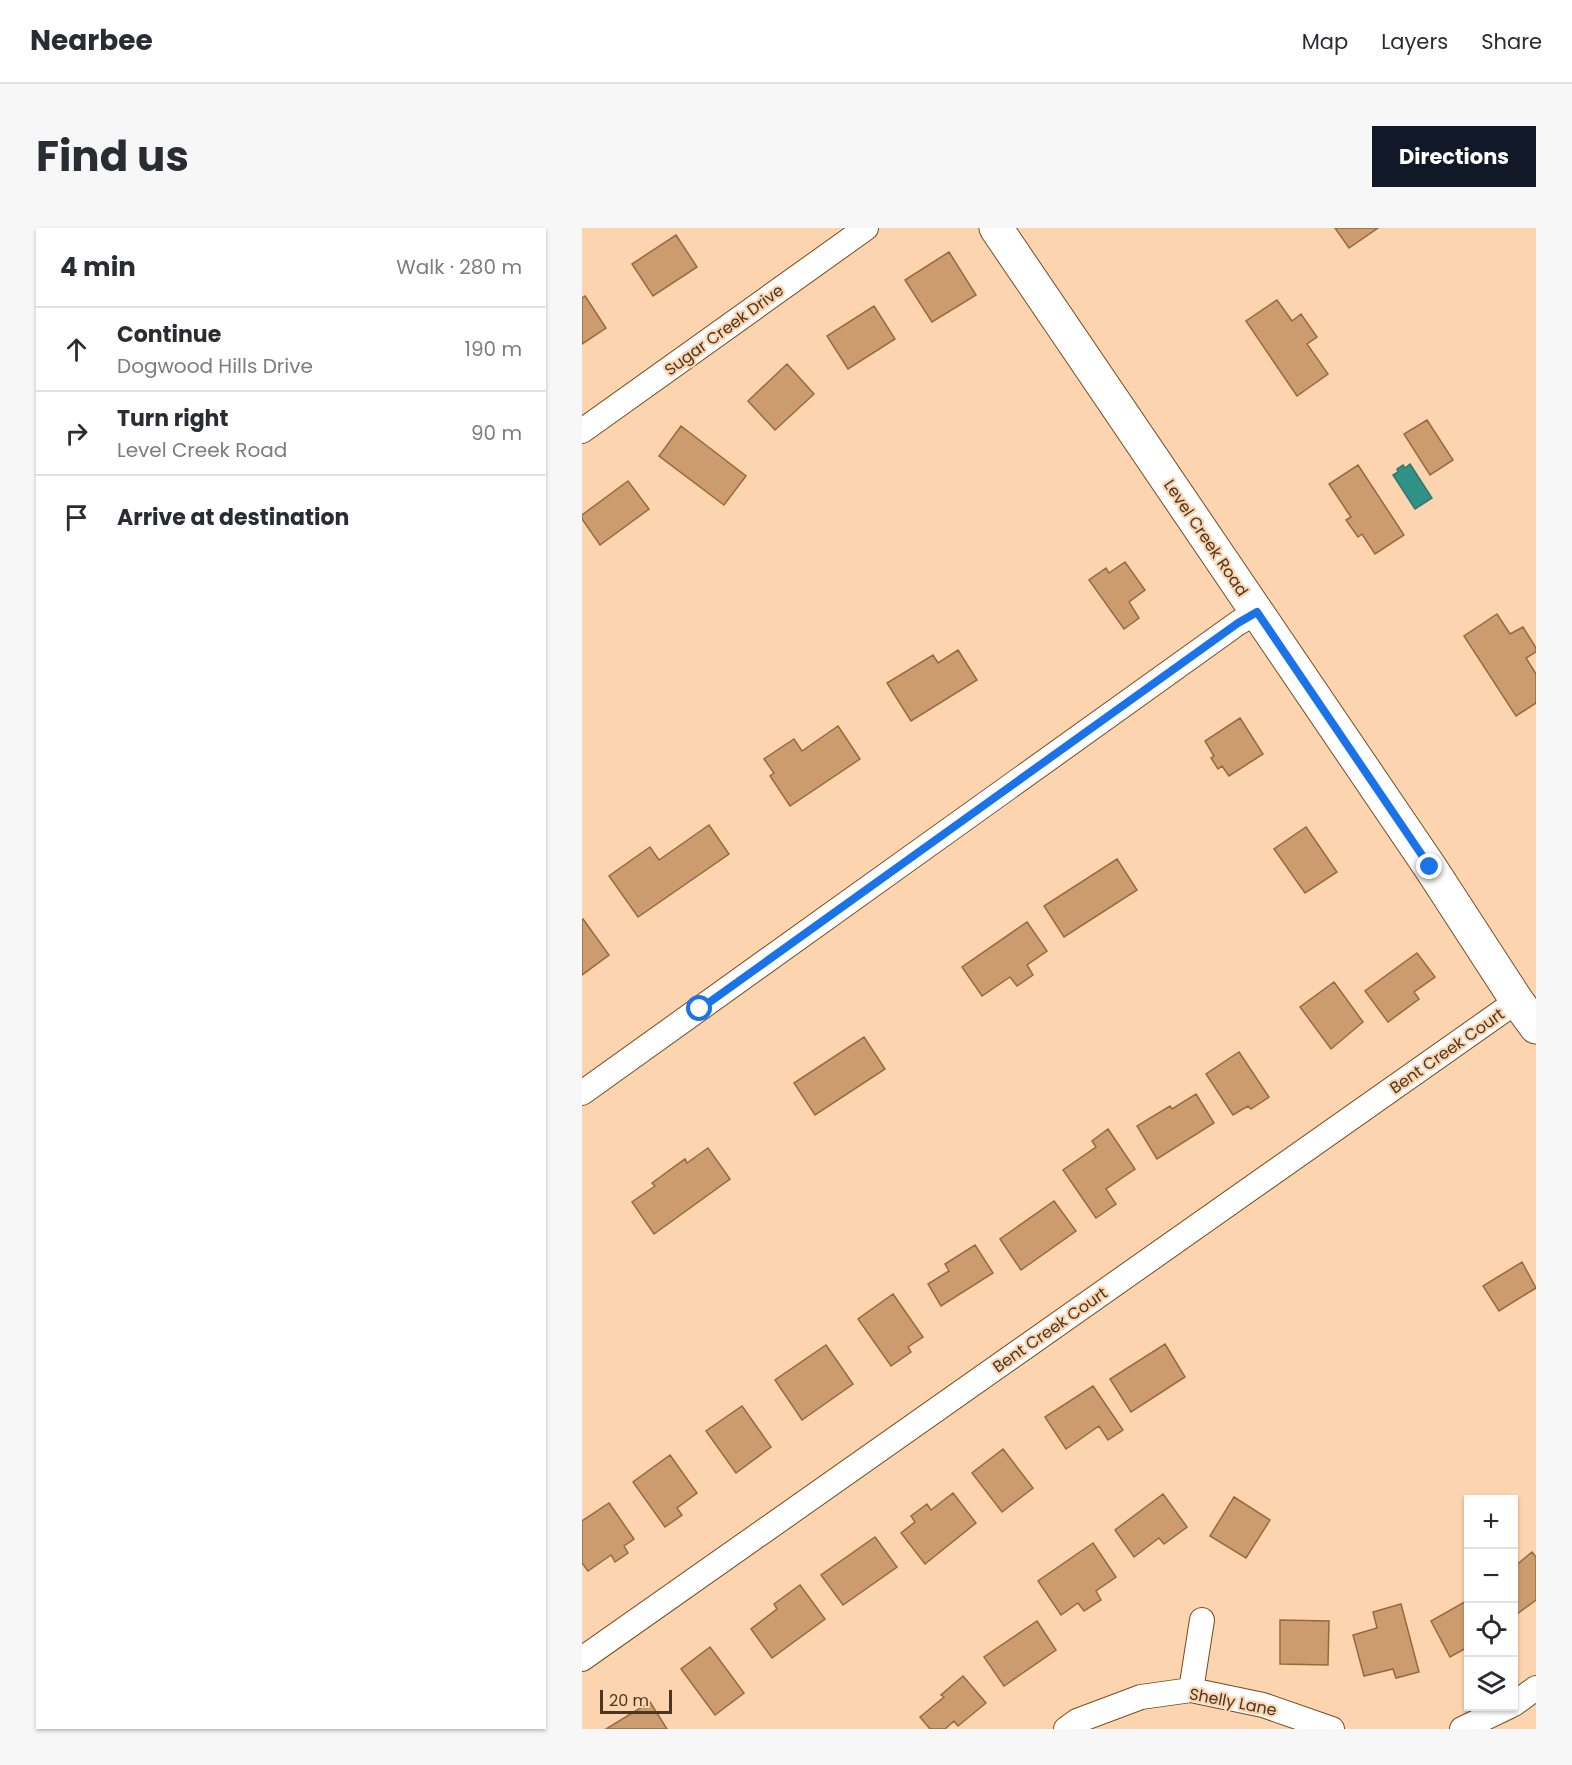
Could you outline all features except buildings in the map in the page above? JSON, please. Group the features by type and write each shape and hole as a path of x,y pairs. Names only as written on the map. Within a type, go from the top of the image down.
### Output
{"street":[{"name":"Sugar Creek Drive","path":"582,431 866,228"},
{"name":"Level Creek Road","path":"996,228 1536,1027"},
{"path":"582,1093 1060,749 1238,623 1257,612"},
{"name":"Bent Creek Court","path":"582,1659 1517,1002"},
{"path":"1191,1690 1202,1620"},
{"path":"1518,1701 1536,1688"},
{"name":"Shelly Lane","path":"1066,1729 1077,1721 1141,1697 1191,1690 1263,1704 1332,1729"},
{"path":"1462,1729 1500,1711"}],"water":[{"path":"1410,464 1432,498 1415,509 1393,475 1403,465 1405,468"}],"route":[{"path":"700,1009 1060,749 1238,623 1257,612 1430,867"}]}
